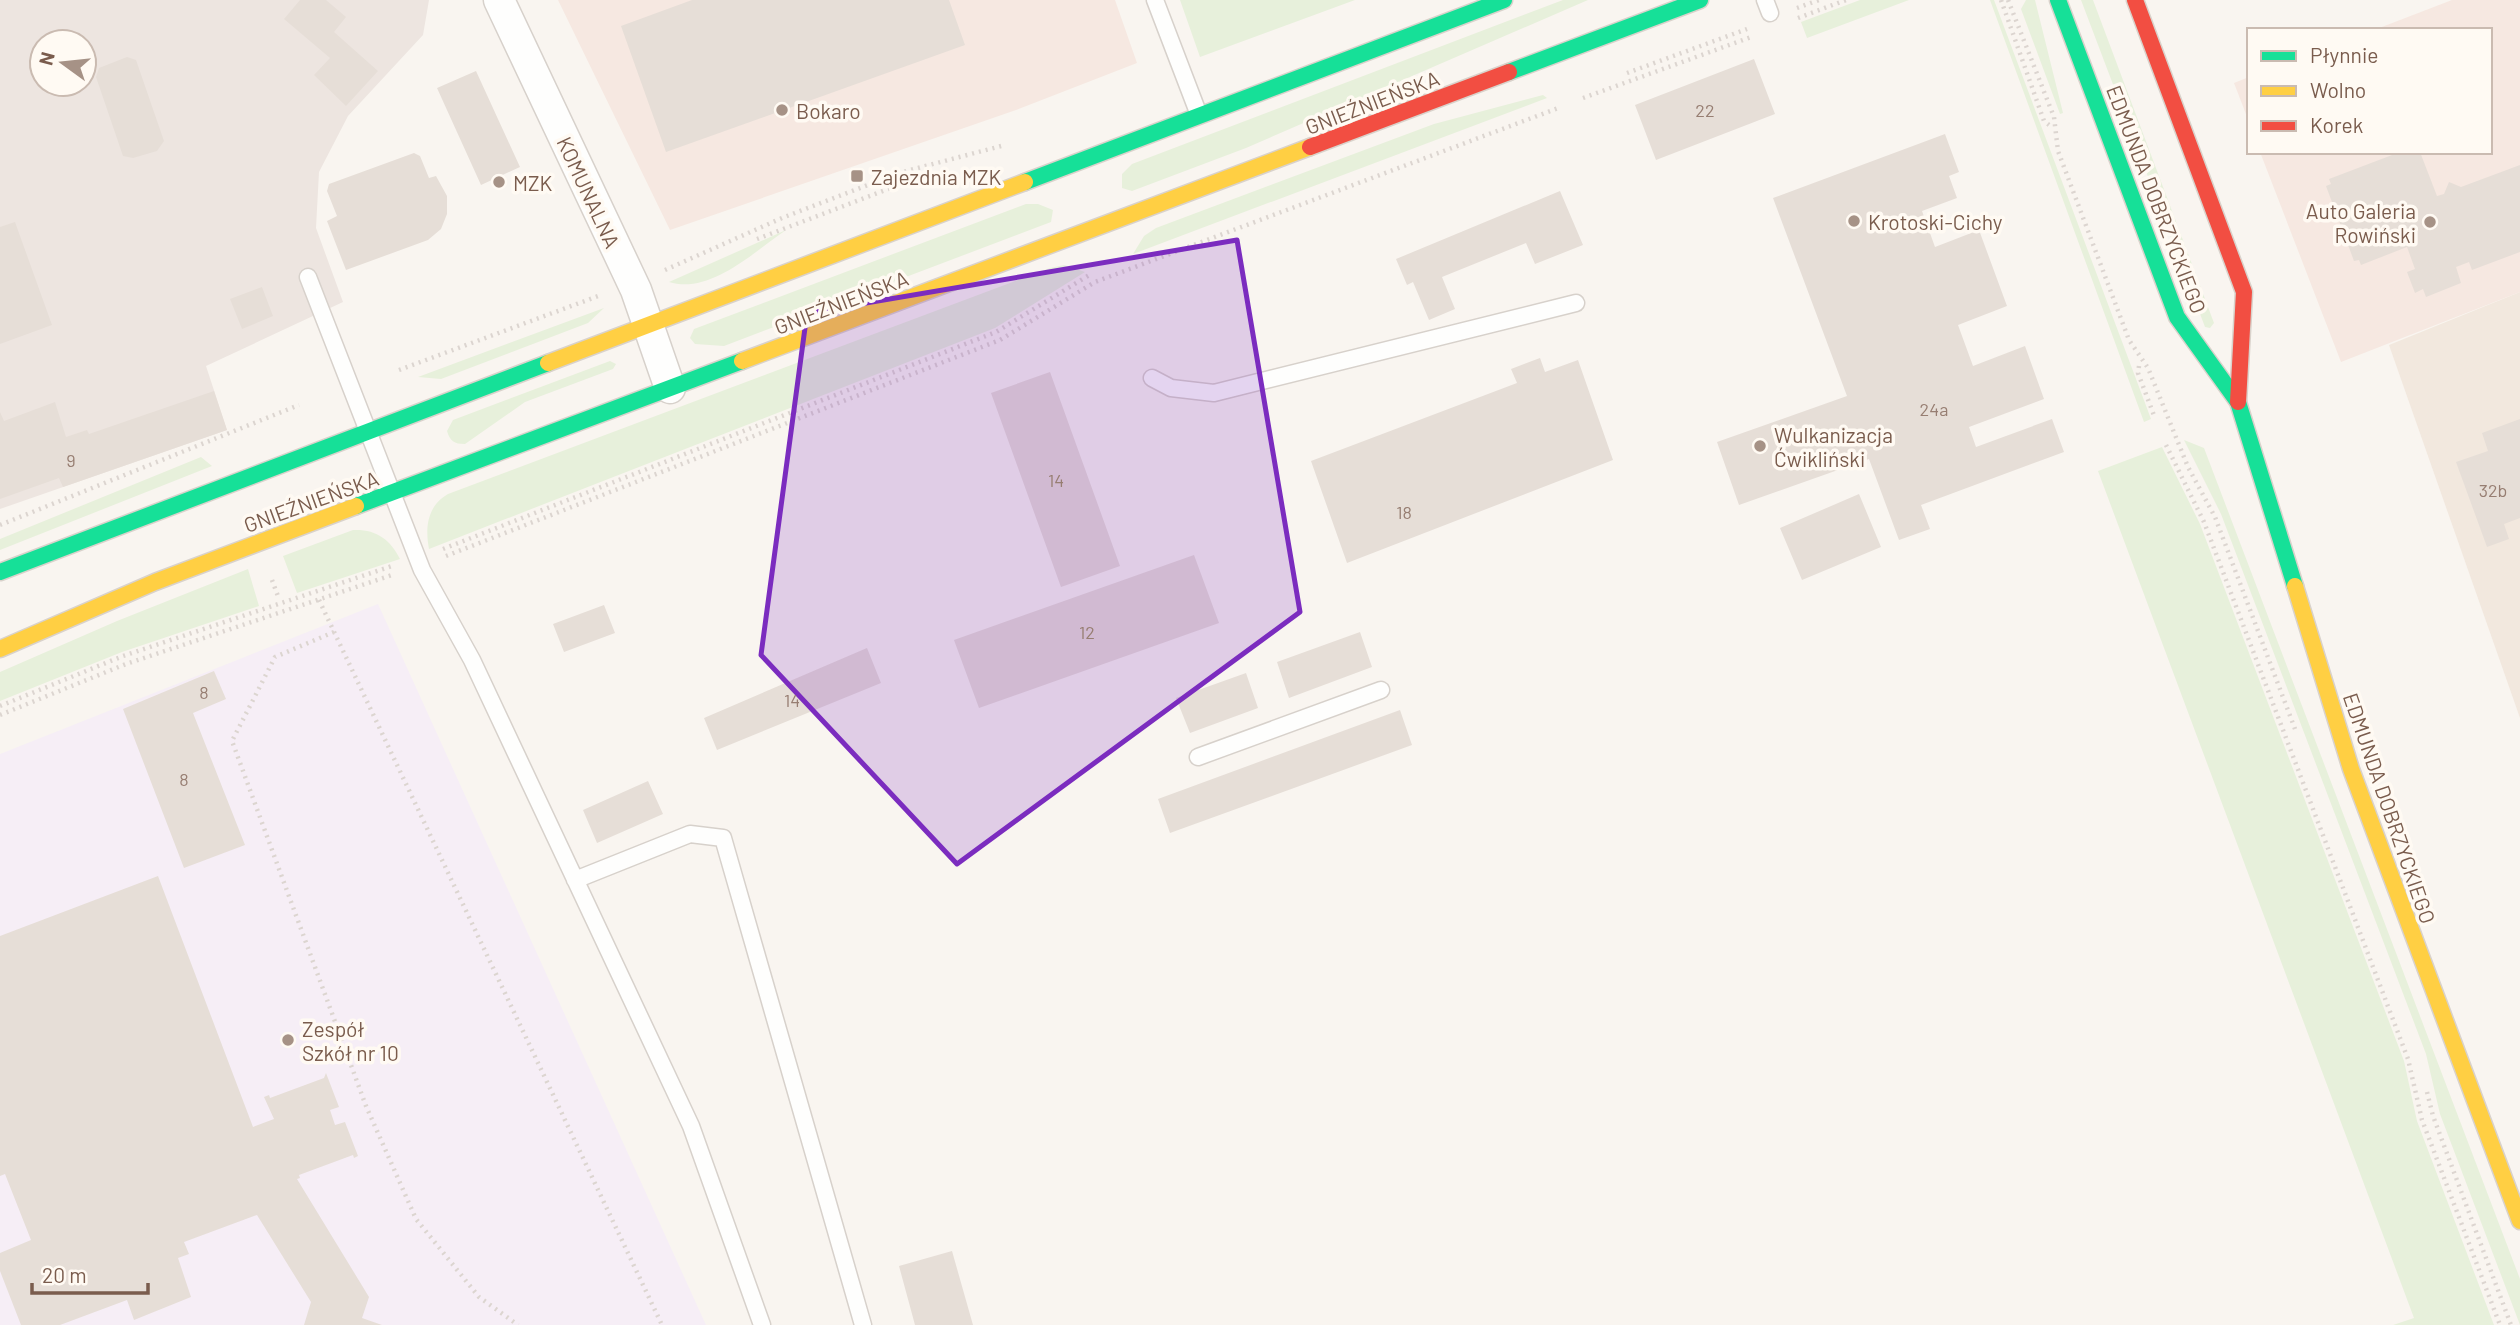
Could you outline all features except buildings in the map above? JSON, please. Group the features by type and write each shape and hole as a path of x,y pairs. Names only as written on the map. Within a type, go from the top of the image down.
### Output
{"street":[{"name":"KOMUNALNA","path":"499,0 636,290 670,388"},
{"path":"0,572 1504,0"},
{"name":"GNIEŹNIEŃSKA","path":"0,649 145,586 1700,0"},
{"name":"EDMUNDA DOBRZYCKIEGO","path":"2057,0 2177,317 2238,402 2351,769 2520,1221"},
{"name":"EDMUNDA DOBRZYCKIEGO","path":"2135,0 2244,292 2238,402"}],"lane":[{"path":"1155,0 1199,116"},
{"path":"308,277 422,570 472,660 691,1126 762,1325"},
{"path":"1152,378 1171,388 1214,393 1576,303"},
{"path":"1198,757 1381,690"},
{"path":"575,880 690,834 723,838 863,1325"}],"path":[{"path":"1794,9 1819,0"},
{"path":"1792,20 1846,0"},
{"path":"2001,0 2044,121 2049,125"},
{"path":"2008,0 2054,117 2058,151 2129,340 2148,368 2177,442"},
{"path":"1623,74 1749,28"},
{"path":"1583,98 1758,34"},
{"path":"434,561 1000,340 1094,282 1561,107"},
{"path":"655,274 782,218 899,173 1014,142"},
{"path":"431,554 996,332 1099,271"},
{"path":"399,370 608,292"},
{"path":"2139,366 2138,373 2155,418"},
{"path":"0,525 299,405"},
{"path":"2166,445 2204,522 2408,1059 2422,1120 2500,1325"},
{"path":"0,706 123,656 402,563"},
{"path":"0,715 126,664 282,609 405,571"},
{"path":"318,600 662,1325"},
{"path":"334,632 275,657 232,741 366,1106 416,1219 479,1297 518,1325"}],"highlighted area":[{"path":"1237,240 1300,612 957,864 761,655 807,313"}],"shaded area":[{"path":"0,0 429,0 423,35 348,116 319,172 316,228 343,302 206,366 227,430 0,509"},
{"path":"558,0 1115,0 1137,63 1016,110 670,230"},
{"path":"2452,0 2520,0 2520,292 2341,362 2261,154 2492,154 2492,28 2379,28"},
{"path":"2247,78 2247,117 2234,83"},
{"path":"2520,292 2520,718 2389,345"},
{"name":"Zespół Szkół nr 10","path":"378,604 706,1325 0,1325 0,754"}],"green space":[{"path":"1180,0 1355,0 1200,57"},
{"path":"1563,0 1588,0 1246,148 1132,191 1122,188 1122,174 1132,164"},
{"path":"1860,0 1909,0 1807,38 1801,22"},
{"path":"1990,0 1994,0 2151,419 2144,422"},
{"path":"2026,0 2035,0 2063,113 2060,114 2021,9"},
{"path":"2081,0 2093,0 2214,323 2210,328 2205,327"},
{"path":"1543,95 1547,98 1133,254 1144,236 1156,228 1434,124"},
{"path":"1026,204 1038,204 1053,210 1051,222 724,346 695,344 690,338 694,329"},
{"path":"786,230 716,277 685,284 669,282"},
{"path":"1064,265 1085,272 995,328 429,549 429,518 436,505 448,494"},
{"path":"604,308 588,323 441,379 418,377"},
{"path":"610,361 616,364 613,369 525,402 465,444 451,440 448,434 453,420"},
{"path":"2184,440 2204,448 2520,1279 2520,1325 2440,1114 2426,1054 2221,514"},
{"path":"2162,447 2200,524 2404,1061 2417,1121 2494,1325 2393,1325 2414,1318 2098,471"},
{"path":"201,457 212,466 0,550 0,539"},
{"path":"353,530 375,533 392,546 400,559 297,593 283,556"},
{"path":"248,569 259,606 122,652 0,701 0,672 117,621"}],"traffic: fast":[{"path":"1025,182 1504,0"},
{"path":"1509,72 1700,0"},
{"path":"2058,0 2177,317 2238,402 2295,586"},
{"path":"356,506 742,361"},
{"path":"0,572 548,363"}],"traffic: slow":[{"path":"742,361 1310,147"},
{"path":"548,363 1025,182"},
{"path":"0,649 155,582 356,506"},
{"path":"2295,586 2351,769 2520,1221"}],"traffic: jam":[{"path":"2135,0 2244,292 2238,402"},
{"path":"1310,147 1509,72"}],"place":[{"name":"Bokaro","path":"782,110"},
{"name":"Zajezdnia MZK","path":"857,176"},
{"name":"MZK","path":"499,182"},
{"name":"Krotoski-Cichy","path":"1854,221"},
{"name":"Auto Galeria Rowiński","path":"2430,222"},
{"name":"Wulkanizacja Ćwikliński","path":"1760,446"},
{"name":"Zespół Szkół nr 10","path":"288,1040"}]}
